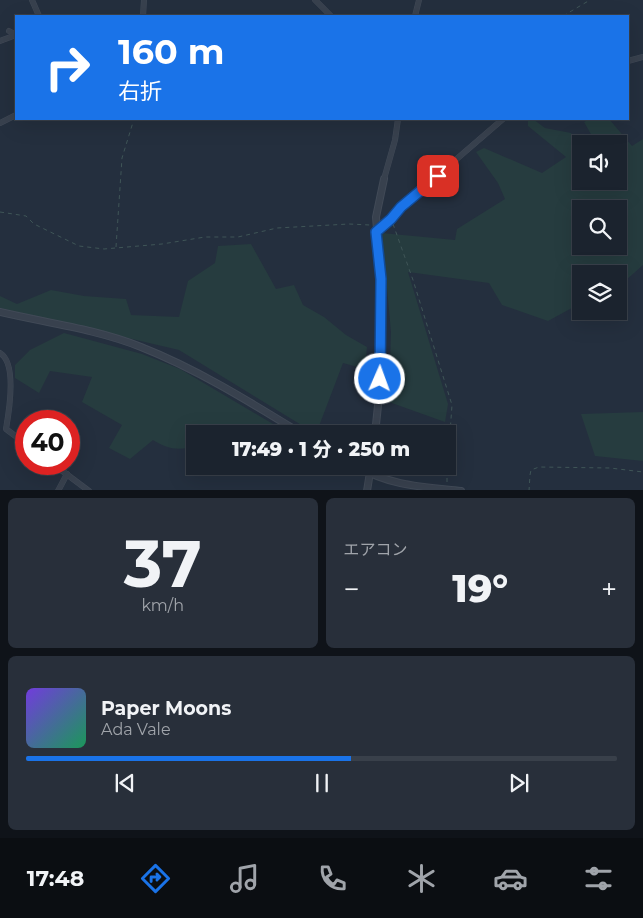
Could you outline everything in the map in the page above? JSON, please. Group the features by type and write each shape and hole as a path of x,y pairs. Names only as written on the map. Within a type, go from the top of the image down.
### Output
{"street":[{"path":"32,0 39,15"},
{"path":"142,15 144,0"},
{"path":"315,0 330,15"},
{"path":"415,15 419,0"},
{"path":"9,31 15,34"},
{"path":"0,42 15,35"},
{"path":"629,61 643,57"},
{"path":"0,123 15,116"},
{"path":"376,425 381,344 381,279 376,225 378,204 395,140 398,120"},
{"path":"376,232 401,207 502,120"},
{"path":"0,312 94,333 139,346 198,374 286,425"},
{"path":"0,353 6,359 10,382 10,401 6,429 15,436"},
{"path":"58,490 66,475"},
{"path":"68,475 89,490"},
{"path":"367,490 370,475"},
{"path":"373,475 395,483 461,490"}],"path":[{"path":"565,15 590,0"},
{"path":"116,248 122,158 134,120"},
{"path":"0,212 26,216 39,226 79,246 104,249 162,244 206,237 238,237 277,228 349,224 376,225"},
{"path":"391,219 413,280 452,405 451,425"},
{"path":"529,490 531,470 540,467 610,468 643,472"},
{"path":"447,475 447,489"}],"green space":[{"path":"528,120 534,120 545,128 571,133 572,135 572,190 627,190 627,140 632,146 643,139 643,265 627,279 627,265 572,265 572,308 548,321 502,305 489,283 408,272 448,404 445,422 389,402 391,332 382,233 455,240 457,229 505,199 498,183 476,152 484,148 542,173 566,157 528,126"},
{"path":"588,120 610,120 623,135 591,135 584,122"},
{"path":"251,244 276,289 294,285 303,305 367,347 365,369 343,363 319,425 301,425 179,350 0,308 0,296 17,304 51,290 84,296 126,299 131,315 179,317 188,281 215,263 218,246"},
{"path":"64,333 142,354 180,369 275,425 186,425 186,448 173,448 153,440 130,459 109,448 122,425 82,402 92,377 50,371 39,393 15,378 15,365 30,350"},
{"path":"643,412 643,461 595,456 581,414"}],"route":[{"path":"380,379 381,279 376,232 401,207 438,176"}]}
